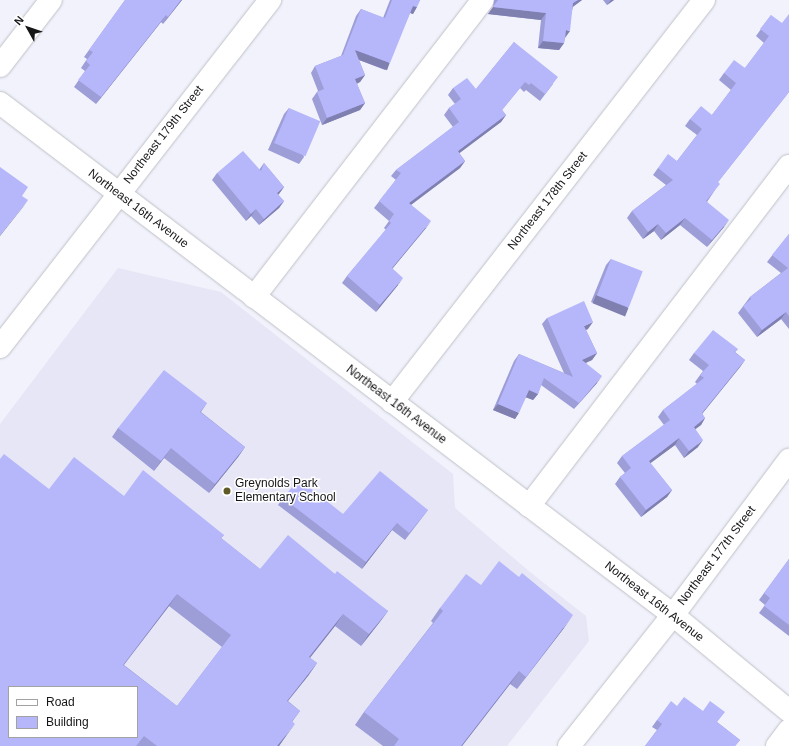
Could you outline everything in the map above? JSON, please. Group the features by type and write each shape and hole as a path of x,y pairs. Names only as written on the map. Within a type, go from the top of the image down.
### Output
{"street":[{"path":"0,66 51,0"},
{"name":"Northeast 179th Street","path":"0,347 117,194 270,0"},
{"path":"254,297 483,0"},
{"name":"Northeast 178th Street","path":"392,402 704,0"},
{"name":"Northeast 16th Avenue","path":"0,103 117,194 673,615 789,711"},
{"path":"529,506 789,166"},
{"name":"Northeast 177th Street","path":"569,746 673,615 789,460"},
{"path":"777,746 789,730"}],"shaded area":[{"name":"Greynolds Park Elementary School","path":"118,268 221,292 453,474 455,508 530,572 586,616 589,641 507,746 0,746 0,424"}],"building":[{"path":"125,0 181,0 168,17 166,15 101,97 78,80 90,65 86,61 93,52 89,50"},
{"path":"392,0 420,0 417,7 413,6 390,63 355,50 365,75 355,79 365,103 327,118 317,92 324,89 315,66 343,55 361,9 385,18"},
{"path":"498,0 578,0 573,3 570,31 566,30 564,43 543,41 546,13 493,7"},
{"path":"789,14 789,92 718,182 720,184 706,201 729,220 712,240 685,218 666,233 658,224 648,232 632,211 673,180 658,168 668,154 677,161 702,129 690,119 701,106 712,115 736,83 724,73 734,60 745,68 769,36 760,29 771,15 782,23"},
{"path":"514,42 558,77 545,94 531,83 529,85 525,82 502,110 506,115 458,151 465,161 409,203 431,221 392,268 403,278 380,305 347,276 391,223 389,221 394,214 379,201 401,173 396,170 459,122 449,108 461,99 453,88 467,78 476,89"},
{"path":"289,108 320,121 305,156 274,143"},
{"path":"243,151 261,171 264,163 284,187 277,193 284,201 264,219 256,209 251,214 217,173"},
{"path":"0,167 28,187 22,196 28,200 0,235"},
{"path":"789,234 789,316 786,312 762,330 743,306 751,299 750,297 788,268 772,255"},
{"path":"611,259 643,271 629,308 597,295"},
{"path":"584,301 593,322 584,326 597,353 582,360 602,376 579,403 544,378 538,394 529,390 519,413 498,404 519,354 573,377 547,318"},
{"path":"713,330 738,349 734,352 745,360 702,413 705,418 694,427 703,440 689,451 679,438 649,461 672,490 646,510 620,477 631,468 622,456 670,420 663,410 704,378 700,375 709,365 694,353"},
{"path":"164,370 207,403 200,412 245,447 215,484 171,448 161,461 118,428"},
{"path":"4,454 49,489 74,457 124,496 143,470 224,535 221,538 260,569 288,535 335,574 337,571 388,611 369,634 343,614 309,657 317,663 287,701 300,711 292,721 295,724 277,746 157,746 144,736 136,746 0,746 0,459","holes":["177,594 231,635 177,706 123,665"]},
{"path":"380,471 428,510 409,533 397,523 366,562 283,498 299,479 343,514"},
{"path":"789,559 789,625 764,606 770,598 764,593"},
{"path":"499,561 519,577 522,573 573,615 526,677 519,671 461,746 394,746 399,739 364,712 443,611 440,608 466,574 481,585"},
{"path":"684,697 703,711 710,701 725,712 717,722 740,740 735,746 645,746 662,724 657,720 671,701 677,706"}],"place":[{"name":"Greynolds Park Elementary School","path":"227,491"}]}
